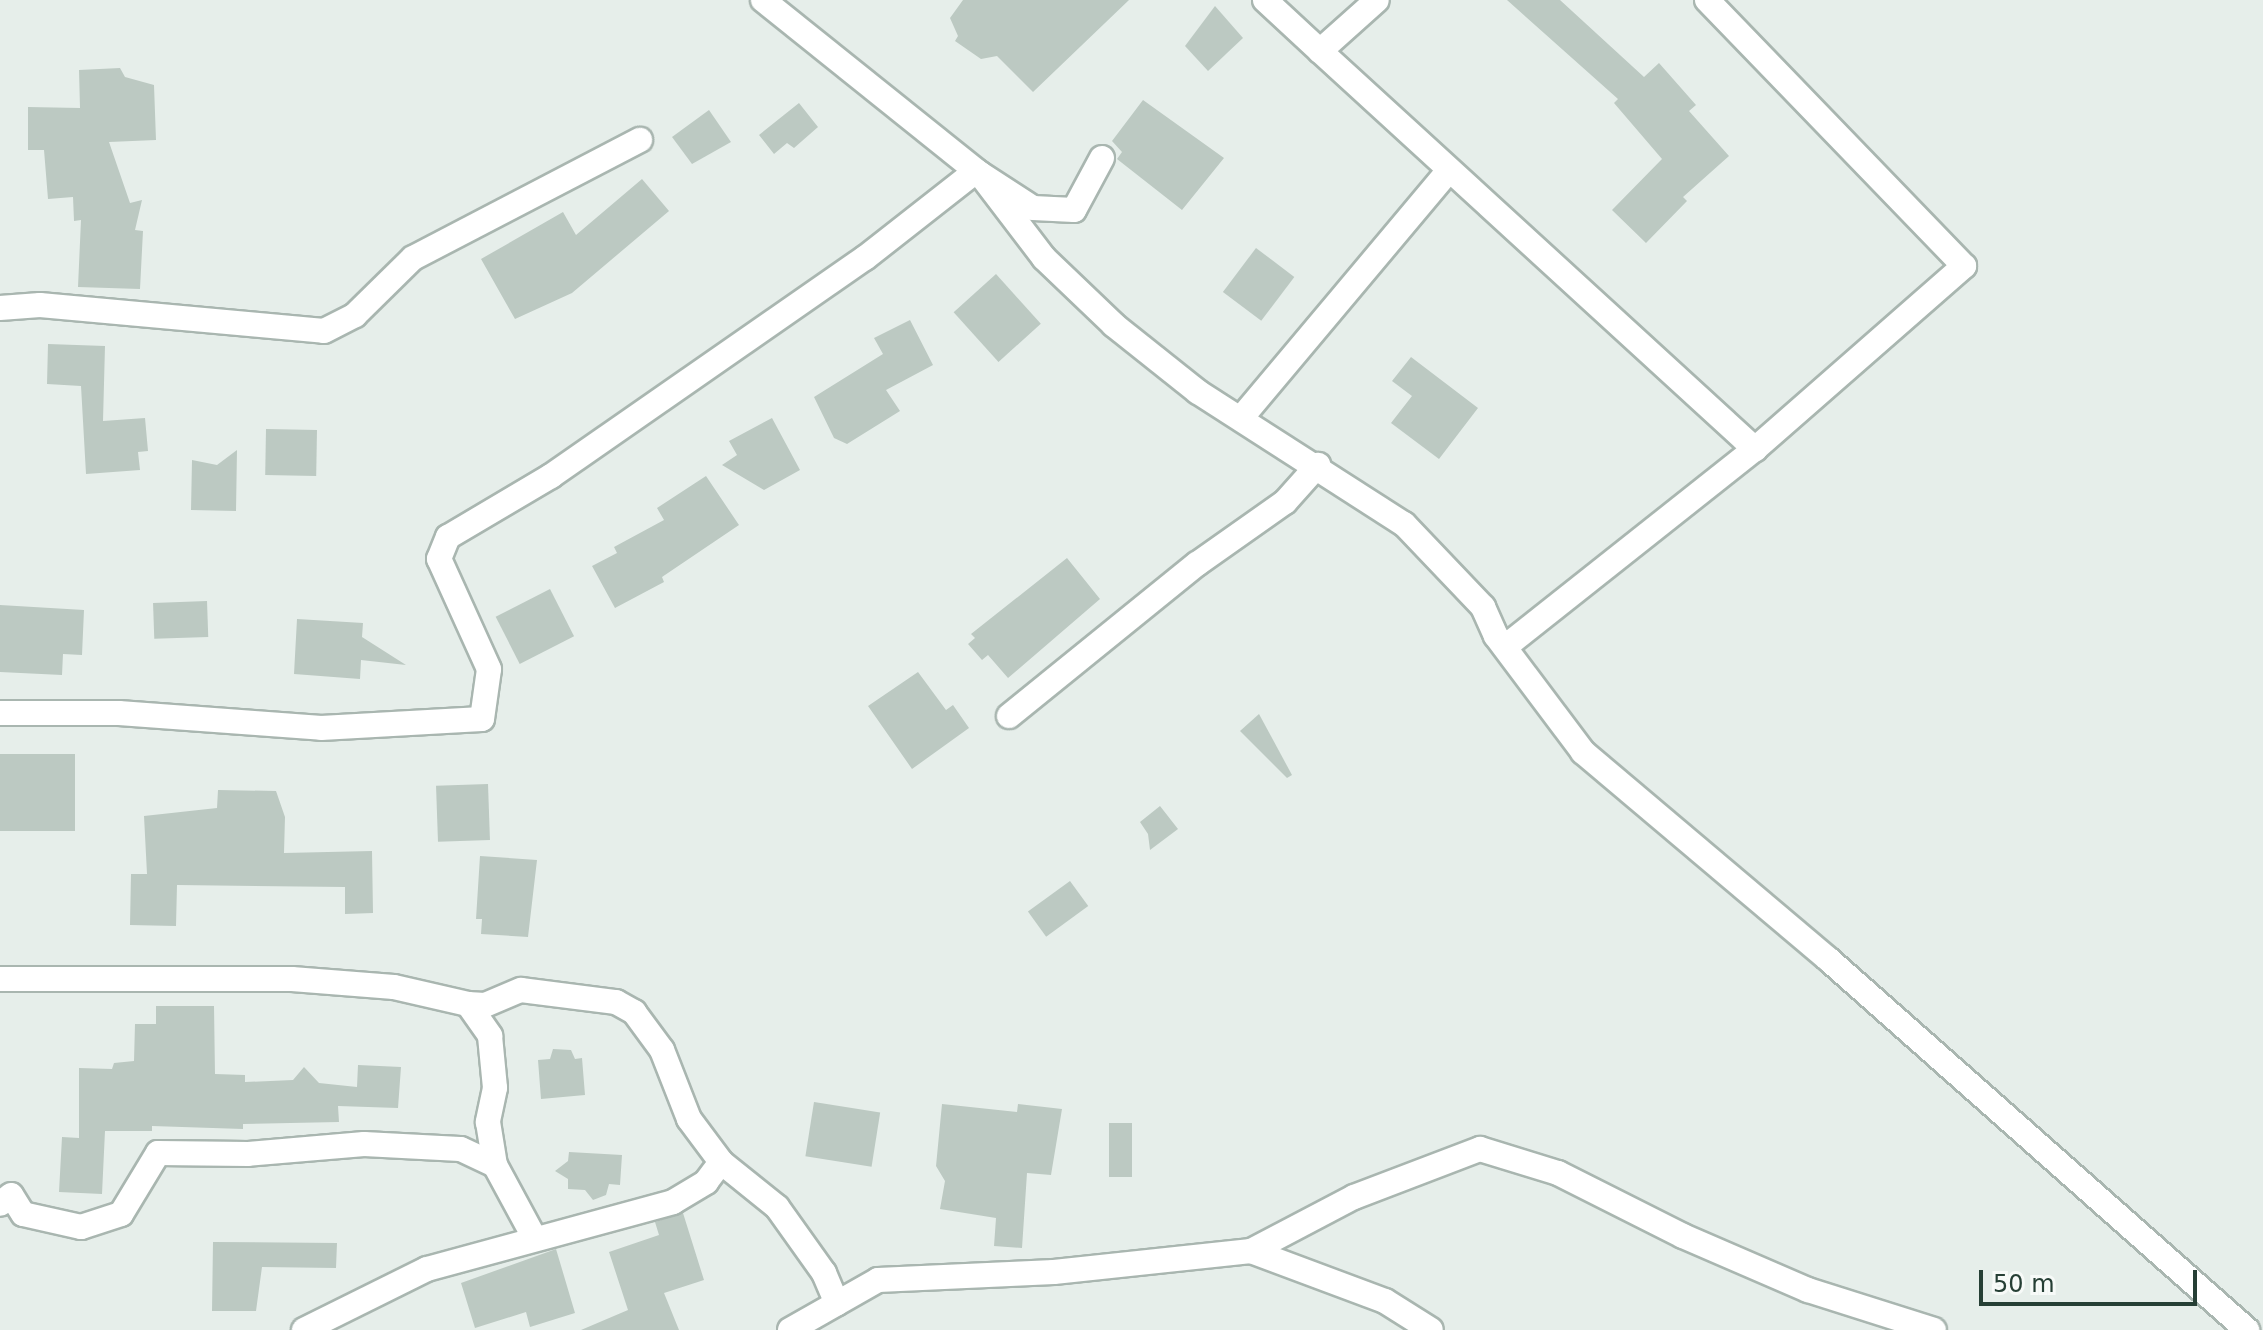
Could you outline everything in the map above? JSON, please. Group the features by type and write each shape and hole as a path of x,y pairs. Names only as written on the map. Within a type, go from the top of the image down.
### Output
{"street":[{"path":"763,0 976,171 1033,208 1074,210 1102,158"},
{"path":"1265,0 1755,449"},
{"path":"1320,51 1377,0"},
{"path":"1505,647 1755,449 1964,266 1707,0"},
{"path":"0,308 40,305 324,331 355,315 413,258 640,140"},
{"path":"1242,417 1449,170"},
{"path":"976,171 1044,258 1114,325 1198,392 1318,465 1404,524 1483,607 1505,647 1583,752 1828,959 2247,1330"},
{"path":"0,713 119,713 321,728 482,719 489,669 439,559 448,537 564,467 865,258 976,171"},
{"path":"1009,716 1197,564 1285,502 1318,465"},
{"path":"0,979 292,979 394,987 468,1004 485,1005 521,990 616,1002 634,1012 662,1050 689,1119 721,1162 777,1207 824,1273 837,1303"},
{"path":"468,1004 490,1036 495,1088 488,1122 495,1165 534,1237"},
{"path":"0,1204 11,1195 23,1214 81,1227 121,1214 158,1153 248,1154 364,1144 460,1149 495,1165"},
{"path":"790,1330 878,1280 1054,1272 1251,1251 1354,1197 1480,1149 1558,1173 1683,1236 1808,1290 1934,1330"},
{"path":"304,1330 427,1269 534,1237 673,1202 706,1182 721,1162"},
{"path":"1251,1251 1385,1301 1431,1330"}],"building":[{"path":"963,0 1129,0 1033,92 997,56 981,59 955,41 958,36 950,18"},
{"path":"1507,0 1560,0 1644,77 1659,63 1696,105 1689,111 1729,156 1683,197 1687,201 1646,243 1612,210 1662,159 1614,103 1618,99"},
{"path":"1215,6 1243,38 1208,71 1185,46"},
{"path":"120,68 125,77 154,85 156,140 109,142 130,203 142,200 135,230 143,231 140,289 78,287 81,220 74,221 73,197 48,199 44,150 28,150 28,107 80,108 79,70"},
{"path":"1143,100 1224,158 1182,210 1117,159 1122,152 1112,141"},
{"path":"799,103 818,127 794,148 787,143 774,154 759,135"},
{"path":"709,110 731,142 692,164 672,137"},
{"path":"642,179 669,211 572,293 515,319 481,259 563,212 576,235"},
{"path":"1256,248 1294,277 1261,321 1223,292"},
{"path":"996,274 1041,324 998,362 954,312"},
{"path":"910,320 933,365 886,390 900,411 847,444 834,438 814,397 883,354 874,338"},
{"path":"48,344 105,346 103,421 145,418 148,451 138,452 140,470 86,474 81,386 47,384"},
{"path":"1411,357 1478,408 1439,459 1391,423 1412,396 1392,381"},
{"path":"772,418 800,470 764,490 722,465 737,455 729,441"},
{"path":"266,429 317,430 316,476 265,475"},
{"path":"237,450 236,511 191,510 192,460 217,465"},
{"path":"706,476 739,525 662,577 664,582 615,608 592,566 617,553 614,547 664,520 657,508"},
{"path":"1067,558 1100,599 1008,678 988,655 982,660 968,644 975,638 971,634"},
{"path":"550,589 574,636 520,664 496,617"},
{"path":"207,601 208,637 154,639 153,603"},
{"path":"0,605 84,610 82,655 63,654 62,675 0,672"},
{"path":"297,619 363,623 362,637 406,665 361,660 360,679 294,674"},
{"path":"918,672 946,710 953,705 969,728 912,769 868,706"},
{"path":"1259,714 1292,775 1287,778 1240,731"},
{"path":"0,754 75,754 75,831 0,831"},
{"path":"488,784 490,840 438,842 436,786"},
{"path":"218,790 276,791 285,817 284,853 372,851 373,913 345,914 345,887 177,885 176,926 130,925 131,874 147,874 144,816 217,808"},
{"path":"1160,806 1178,829 1150,850 1148,834 1140,822"},
{"path":"480,856 537,860 528,937 481,934 482,919 476,919"},
{"path":"1070,881 1088,906 1046,937 1028,912"},
{"path":"156,1006 214,1006 215,1074 245,1075 245,1082 293,1080 304,1067 319,1083 357,1087 358,1065 401,1067 398,1108 338,1106 339,1122 243,1124 243,1129 152,1126 152,1131 105,1131 102,1194 59,1192 62,1137 79,1138 79,1068 112,1069 114,1063 134,1061 135,1024 156,1024"},
{"path":"553,1049 571,1050 575,1059 582,1058 585,1095 541,1099 538,1060 550,1059"},
{"path":"814,1102 880,1112 872,1167 805,1156"},
{"path":"942,1104 1017,1112 1018,1104 1062,1109 1051,1175 1027,1173 1022,1248 994,1246 996,1218 940,1209 945,1181 936,1166"},
{"path":"1109,1123 1132,1123 1132,1177 1109,1177"},
{"path":"569,1152 622,1155 620,1185 609,1184 606,1195 593,1200 585,1190 568,1189 568,1179 555,1171 568,1161"},
{"path":"683,1213 704,1280 664,1293 679,1330 581,1330 628,1310 609,1252 659,1235 655,1222"},
{"path":"213,1242 337,1243 336,1268 262,1267 256,1311 212,1311"},
{"path":"556,1249 575,1313 530,1327 526,1312 475,1328 461,1283"}]}
